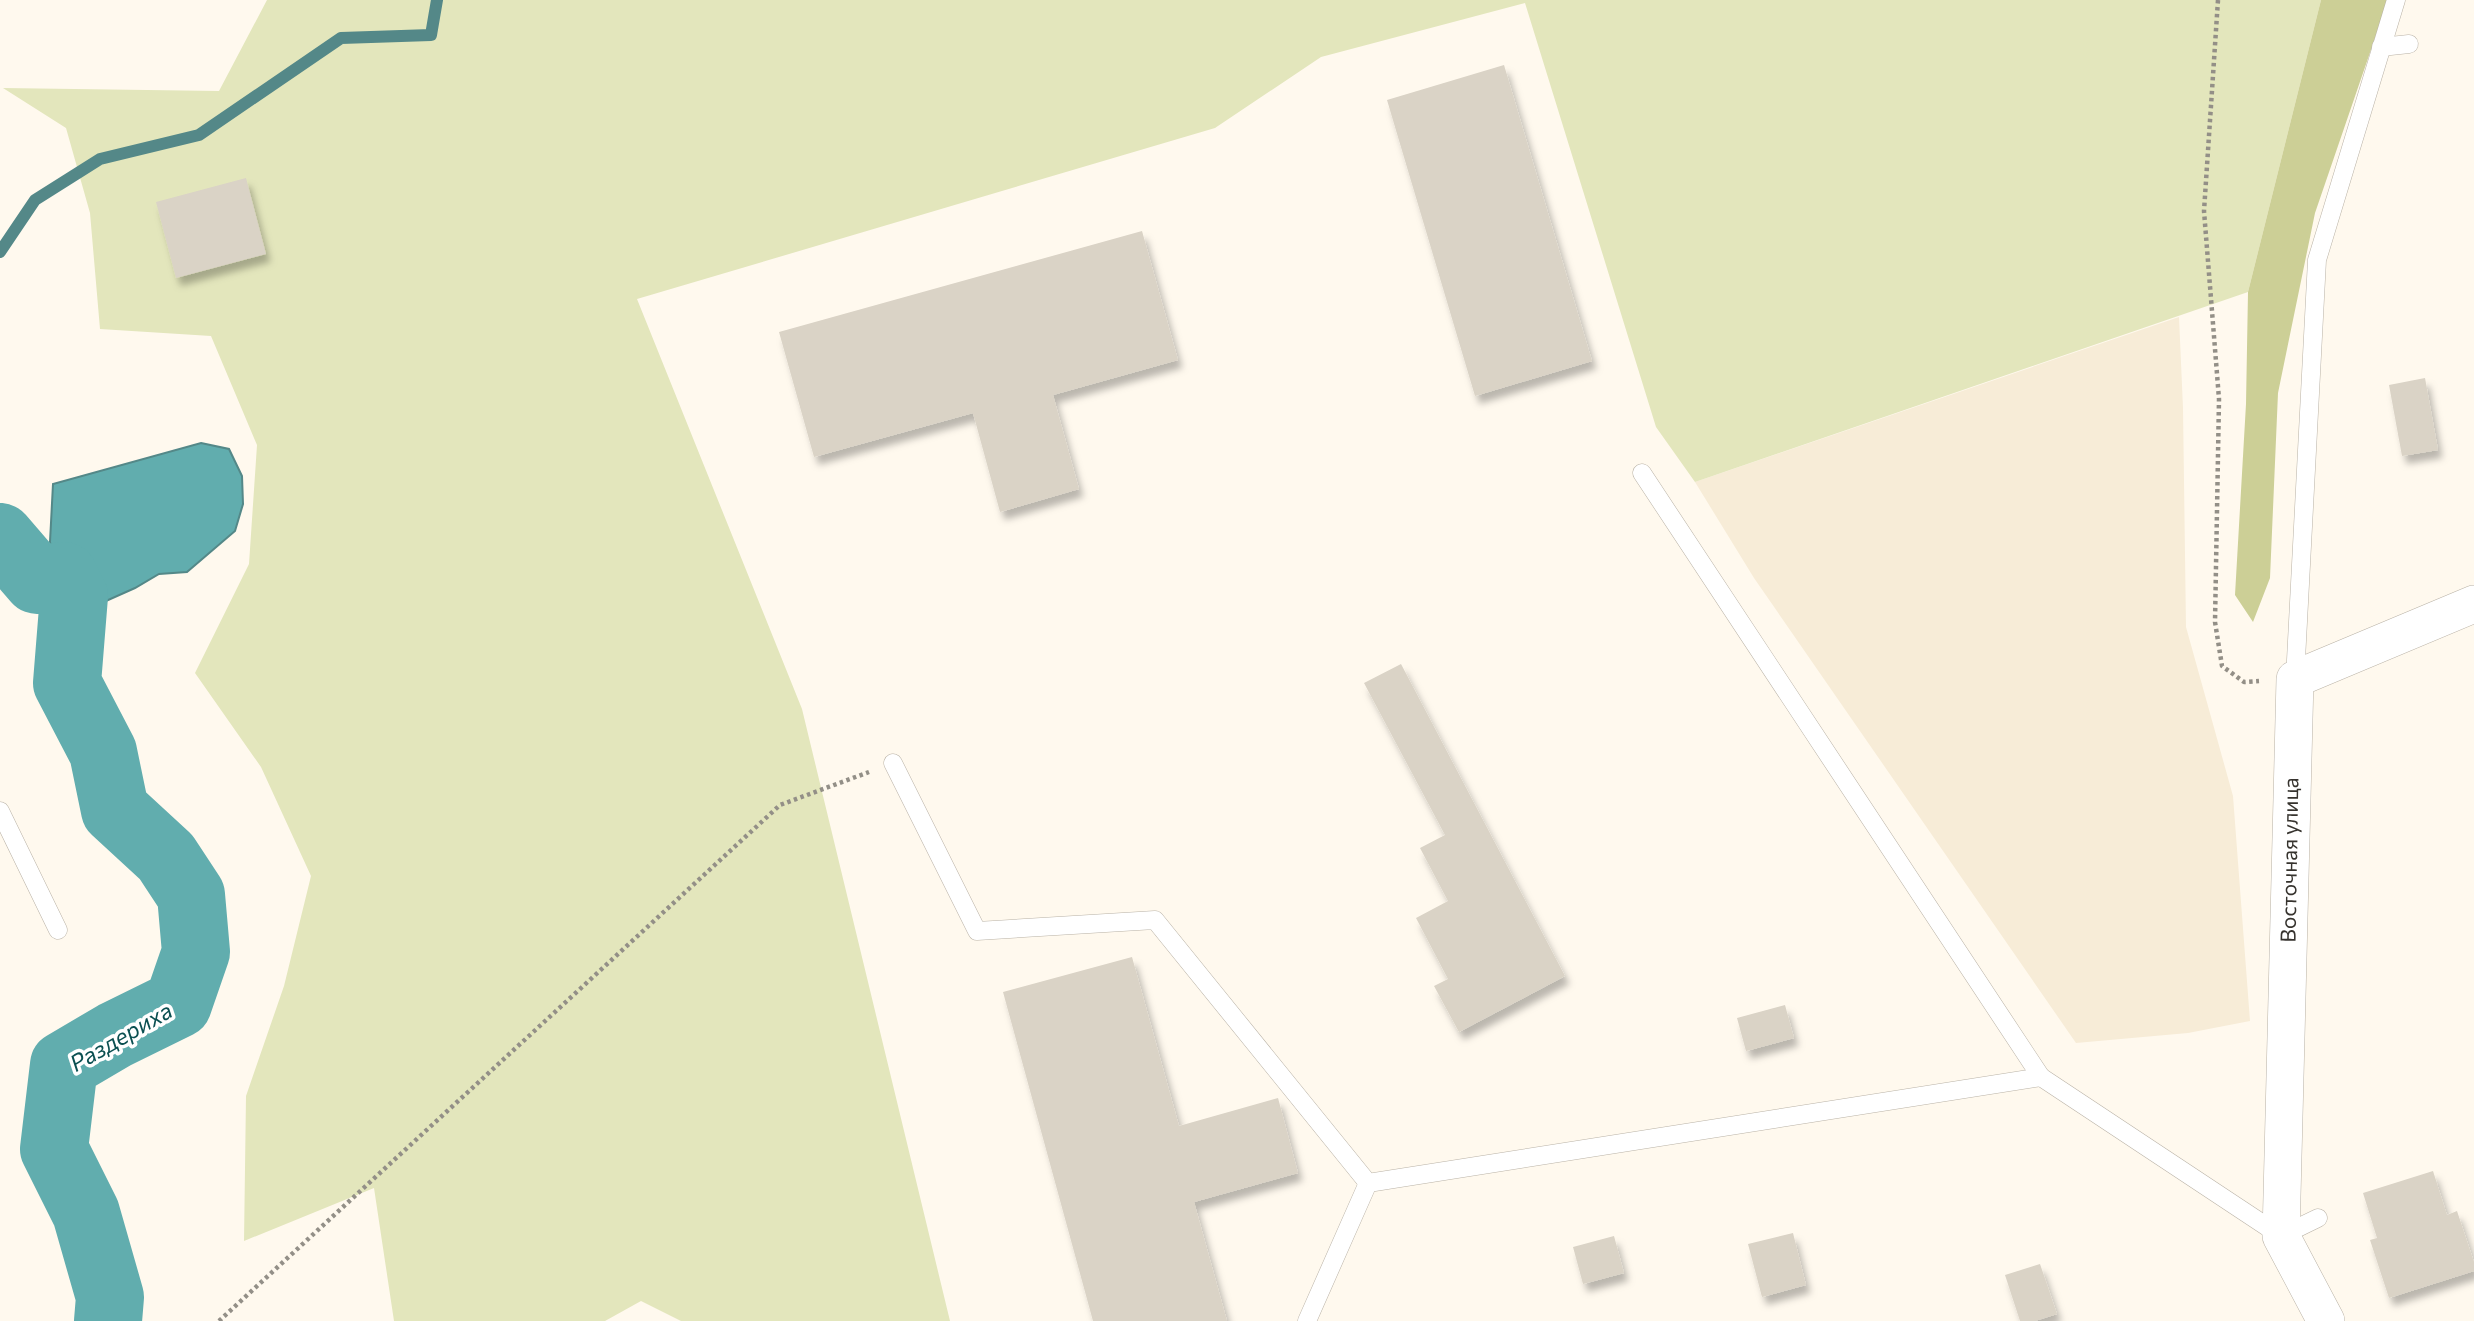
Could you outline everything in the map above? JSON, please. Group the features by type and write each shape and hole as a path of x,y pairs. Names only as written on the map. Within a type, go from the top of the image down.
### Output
{"street":[{"path":"2295,679 2474,604"},
{"name":"Восточная улица","path":"2281,1236 2295,679"},
{"path":"2281,1236 2326,1321"}],"lane":[{"path":"2295,679 2316,260 2396,0"},
{"path":"2381,47 2409,44"},
{"path":"1642,473 2041,1077 2281,1236 2318,1218"},
{"path":"893,763 977,931 1155,920 1368,1183"},
{"path":"0,811 58,930"},
{"path":"1368,1183 2041,1077"},
{"path":"1307,1321 1368,1183"}],"path":[{"path":"2218,0 2204,211 2219,399 2215,622 2222,666 2244,682 2295,679"},
{"path":"219,1321 780,805 893,763"}],"shaded area":[{"path":"2179,317 2186,627 2233,796 2250,1021 2188,1033 2076,1043 1754,578 1695,482"}],"green space":[{"path":"267,0 2321,0 2248,292 1695,482 1656,427 1525,3 1321,57 1215,128 637,299 802,709 950,1321 681,1321 641,1301 605,1321 394,1321 374,1188 244,1241 246,1096 284,986 311,876 261,767 195,673 249,564 257,445 211,336 100,329 90,213 66,128 3,88 219,91"},
{"path":"2321,0 2388,0 2315,213 2278,393 2270,578 2253,622 2235,595 2246,404 2248,292"}],"water":[{"path":"201,443 229,449 242,476 243,504 235,531 187,572 159,574 86,610 61,600 50,542 53,484"}],"building":[{"path":"1504,65 1592,361 1475,396 1387,100"},
{"path":"246,178 266,254 176,278 156,202"},
{"path":"1142,231 1178,360 1053,395 1079,489 1000,512 973,413 814,457 779,332"},
{"path":"2425,378 2438,450 2402,456 2389,385"},
{"path":"1401,664 1565,976 1459,1032 1434,986 1448,979 1416,918 1448,901 1420,848 1445,835 1364,683"},
{"path":"1132,957 1179,1126 1278,1098 1298,1173 1194,1202 1227,1321 1093,1321 1003,992"},
{"path":"1785,1005 1794,1038 1746,1051 1737,1018"},
{"path":"2433,1171 2447,1215 2457,1211 2474,1262 2474,1271 2389,1298 2370,1240 2377,1238 2363,1193"},
{"path":"1793,1233 1806,1285 1762,1297 1748,1244"},
{"path":"1614,1236 1624,1273 1583,1284 1573,1247"},
{"path":"2040,1264 2057,1314 2035,1321 2020,1321 2005,1275"}],"waterway":[{"path":"0,252 35,200 100,159 199,135 341,38 431,35 437,0"},
{"name":"Раздериха","path":"0,537 37,580 64,576 74,596 67,683 103,752 115,810 166,857 191,895 196,952 178,1004 115,1035 64,1065 54,1149 86,1213 110,1297 108,1321"}]}
